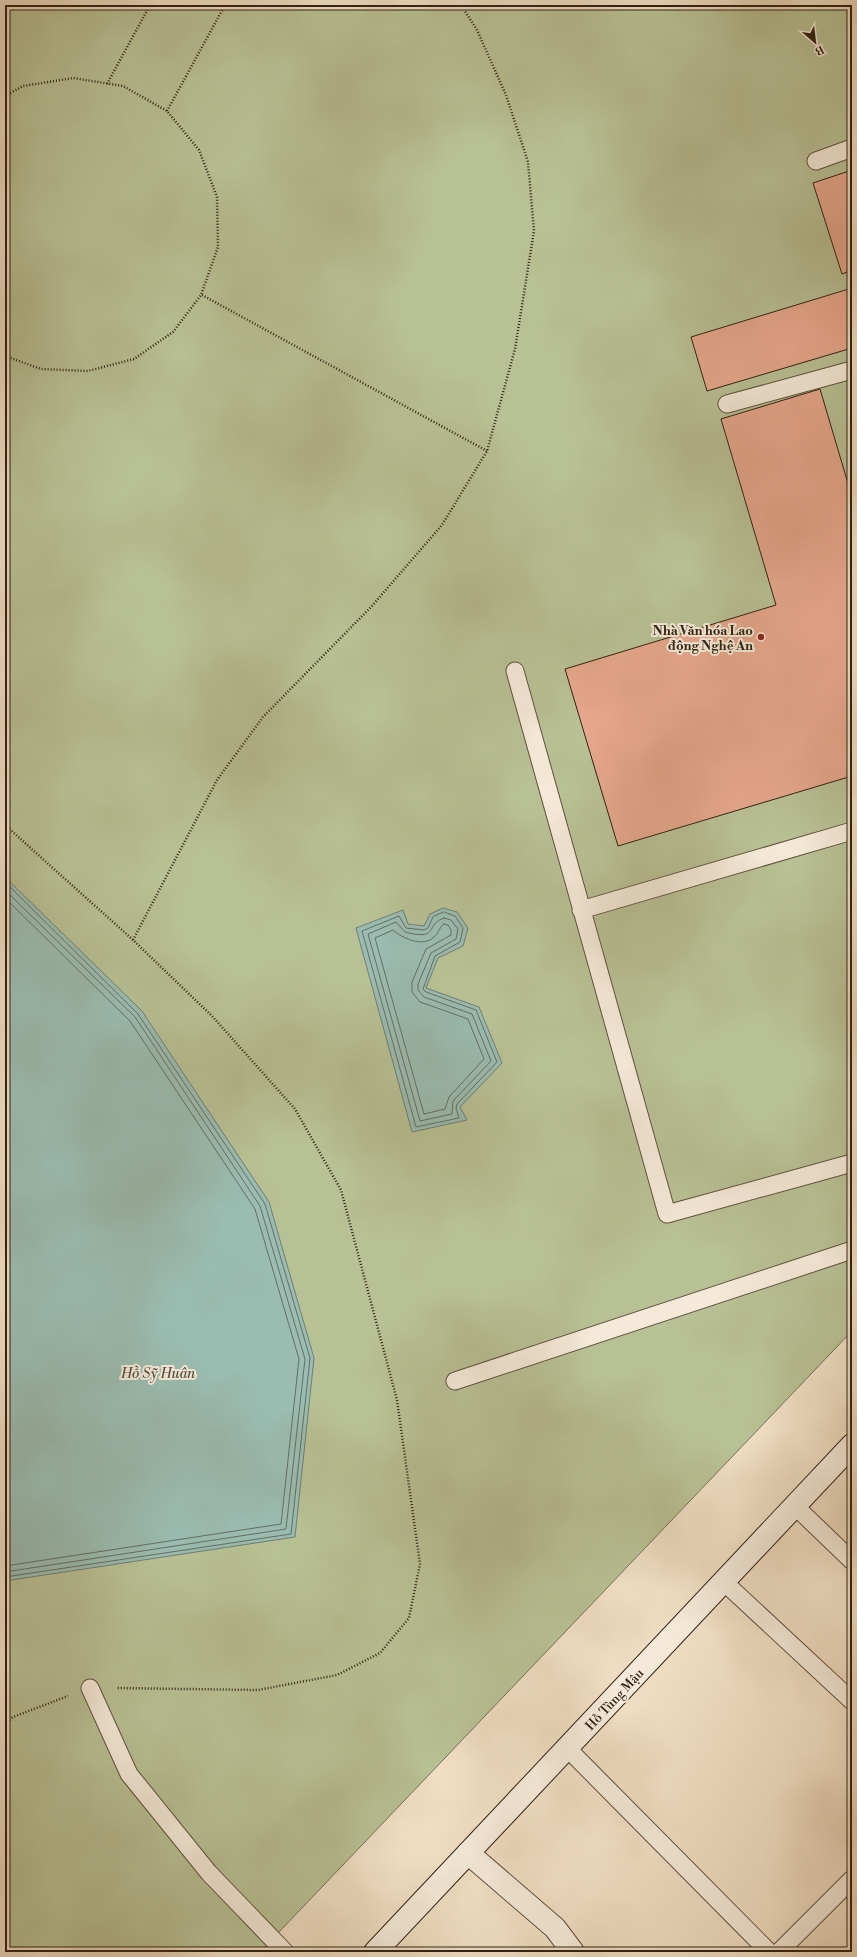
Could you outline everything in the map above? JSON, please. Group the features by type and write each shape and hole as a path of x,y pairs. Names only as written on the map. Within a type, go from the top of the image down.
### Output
{"main road":[{"name":"Hồ Tùng Mậu","path":"375,1952 852,1445"},
{"path":"468,1853 554,1928 573,1952"}],"lane":[{"path":"816,161 852,148"},
{"path":"727,404 852,370"},
{"path":"515,671 667,1214 851,1168"},
{"path":"581,910 852,831"},
{"path":"455,1381 852,1250"},
{"path":"795,1506 852,1562"},
{"path":"724,1582 852,1701"},
{"path":"90,1688 129,1774 209,1873 285,1952"},
{"path":"567,1748 769,1952"},
{"path":"779,1952 852,1879"}],"path":[{"path":"107,84 150,5"},
{"path":"167,111 225,5"},
{"path":"133,940 222,774 263,717 372,607 442,525 487,451 515,349 534,230 528,162 506,95 477,30 461,5"},
{"path":"5,96 23,86 73,78 123,86 167,111 199,150 217,197 218,247 202,295 173,332 134,359 88,371 41,369 5,356"},
{"path":"202,295 487,451"},
{"path":"5,825 133,940 212,1016 296,1109 341,1190 397,1400 420,1564 409,1618 380,1654 337,1675 258,1690 90,1688 13,1717 5,1724"}],"green space":[{"path":"5,5 852,5 852,1331 260,1952 5,1952"}],"water":[{"name":"Hồ Sỹ Huân","path":"5,877 142,1011 269,1202 314,1358 295,1537 5,1581"},
{"path":"443,908 457,912 468,928 463,946 438,958 426,988 479,1007 502,1063 460,1107 467,1120 412,1132 356,928 403,910 408,924 424,926 430,914"}],"building":[{"path":"852,170 852,270 842,274 813,183"},
{"path":"852,288 852,348 707,391 691,337"},
{"name":"Nhà Văn hóa Lao động Nghệ An","path":"820,389 852,497 852,776 618,846 565,669 776,605 721,419"}],"place":[{"name":"Nhà Văn hóa Lao động Nghệ An","path":"761,637"}]}
